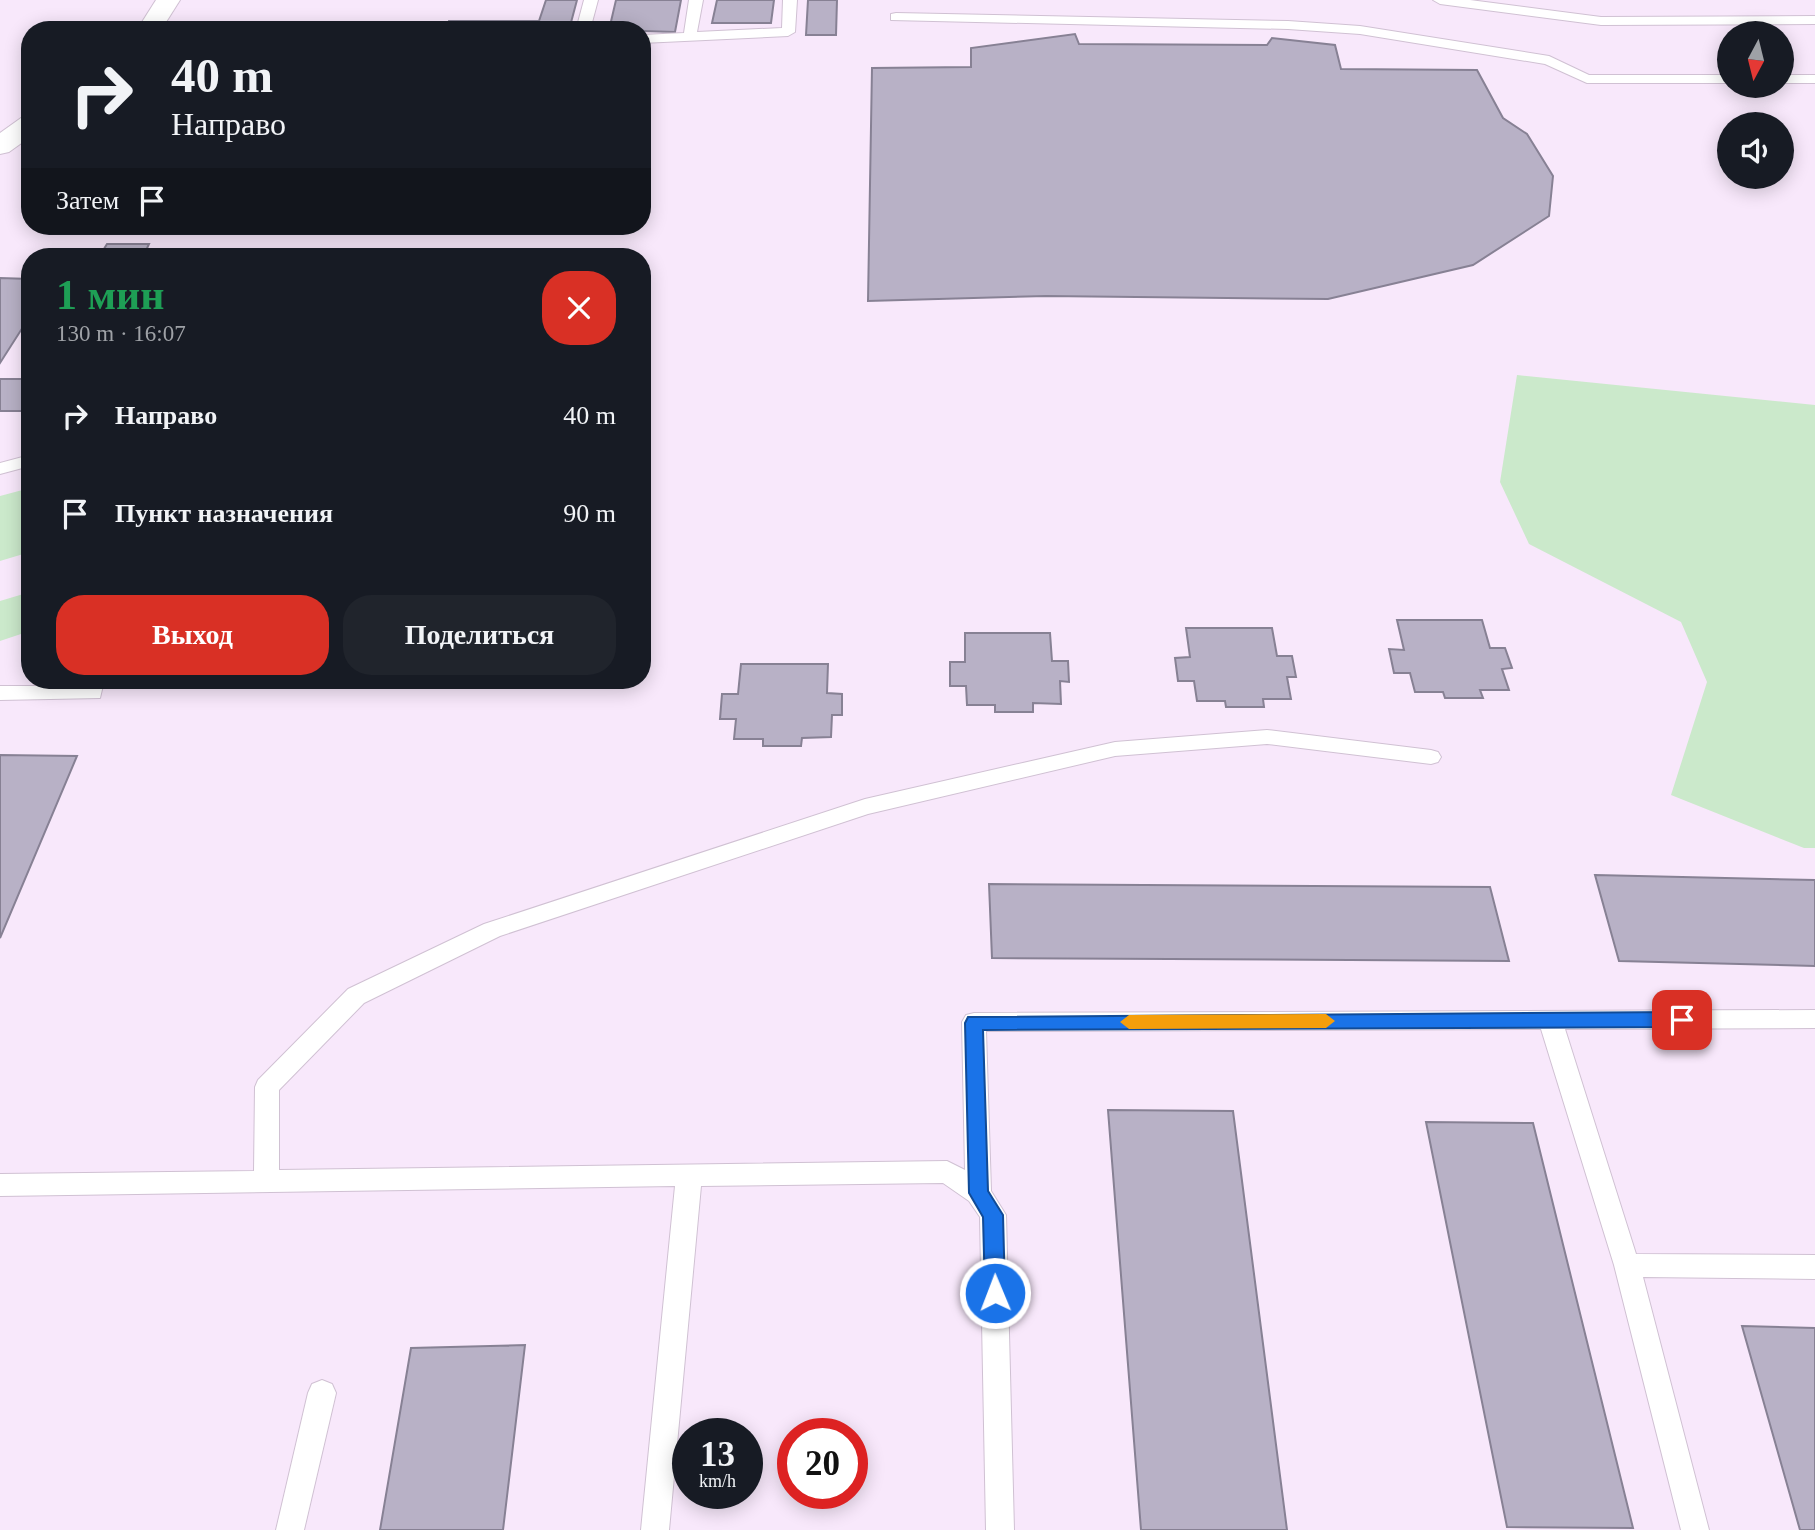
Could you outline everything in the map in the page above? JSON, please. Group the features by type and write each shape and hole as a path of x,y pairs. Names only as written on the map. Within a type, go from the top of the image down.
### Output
{"street":[{"path":"155,21 168,0"},
{"path":"0,146 21,131"}],"lane":[{"path":"585,21 591,0"},
{"path":"690,36 696,0"},
{"path":"651,38 788,32 790,0"},
{"path":"1440,0 1601,21 1815,20"},
{"path":"897,17 1288,25 1360,30 1549,60 1587,79 1717,79"},
{"path":"1794,79 1815,79"},
{"path":"0,458 21,459"},
{"path":"0,469 21,462"},
{"path":"0,693 93,693 93,689"},
{"path":"266,1181 267,1087 356,996 492,930 865,807 1115,749 1268,737 1432,757"},
{"path":"978,1193 974,1023 1815,1019"},
{"path":"1550,1020 1627,1265 1695,1530"},
{"path":"0,1185 947,1172 978,1193 993,1215 1000,1530"},
{"path":"655,1530 689,1175"},
{"path":"1627,1265 1815,1267"},
{"path":"290,1530 322,1393"}],"green space":[{"path":"1517,375 1815,405 1815,848 1804,848 1671,795 1707,682 1681,622 1529,544 1500,482"},
{"path":"21,490 21,555 0,561 0,496"},
{"path":"21,595 21,634 0,641 0,601"}],"building":[{"path":"546,0 577,0 571,21 539,21"},
{"path":"616,0 681,0 675,32 651,31 651,21 611,21"},
{"path":"717,0 774,0 771,23 712,23"},
{"path":"808,0 837,0 836,35 806,35"},
{"path":"1075,34 1079,44 1267,45 1272,38 1335,45 1341,69 1477,70 1503,118 1527,134 1553,176 1549,216 1473,265 1328,299 1046,296 868,301 872,68 971,67 971,48"},
{"path":"107,244 149,244 147,248 105,248"},
{"path":"0,278 21,279 21,330 0,363"},
{"path":"0,379 21,379 21,411 0,411"},
{"path":"1397,620 1482,620 1490,648 1505,648 1512,668 1502,669 1509,690 1480,690 1483,698 1445,698 1443,692 1415,692 1410,673 1394,673 1389,649 1404,650"},
{"path":"1186,628 1272,628 1277,656 1292,656 1296,677 1287,677 1291,699 1263,699 1264,707 1226,707 1225,701 1197,701 1194,681 1178,681 1175,658 1190,657"},
{"path":"965,633 1050,633 1052,661 1068,661 1069,682 1060,681 1061,704 1033,703 1033,712 995,712 995,705 967,705 966,686 950,686 950,662 965,662"},
{"path":"741,664 828,664 827,693 842,694 842,715 832,715 831,737 802,738 801,746 763,746 763,739 734,739 736,719 720,719 722,694 738,694"},
{"path":"0,755 77,756 0,938"},
{"path":"1595,875 1815,880 1815,966 1619,961"},
{"path":"989,884 1490,887 1509,961 992,958"},
{"path":"1108,1110 1233,1111 1287,1530 1141,1530"},
{"path":"1426,1122 1533,1123 1633,1528 1507,1527"},
{"path":"1742,1326 1815,1328 1815,1530 1800,1530"},
{"path":"525,1345 503,1530 380,1530 411,1348"}],"slow traffic":[{"path":"1129,1022 1326,1021"}],"route":[{"path":"995,1293 993,1215 978,1193 974,1023 1682,1020"}]}
